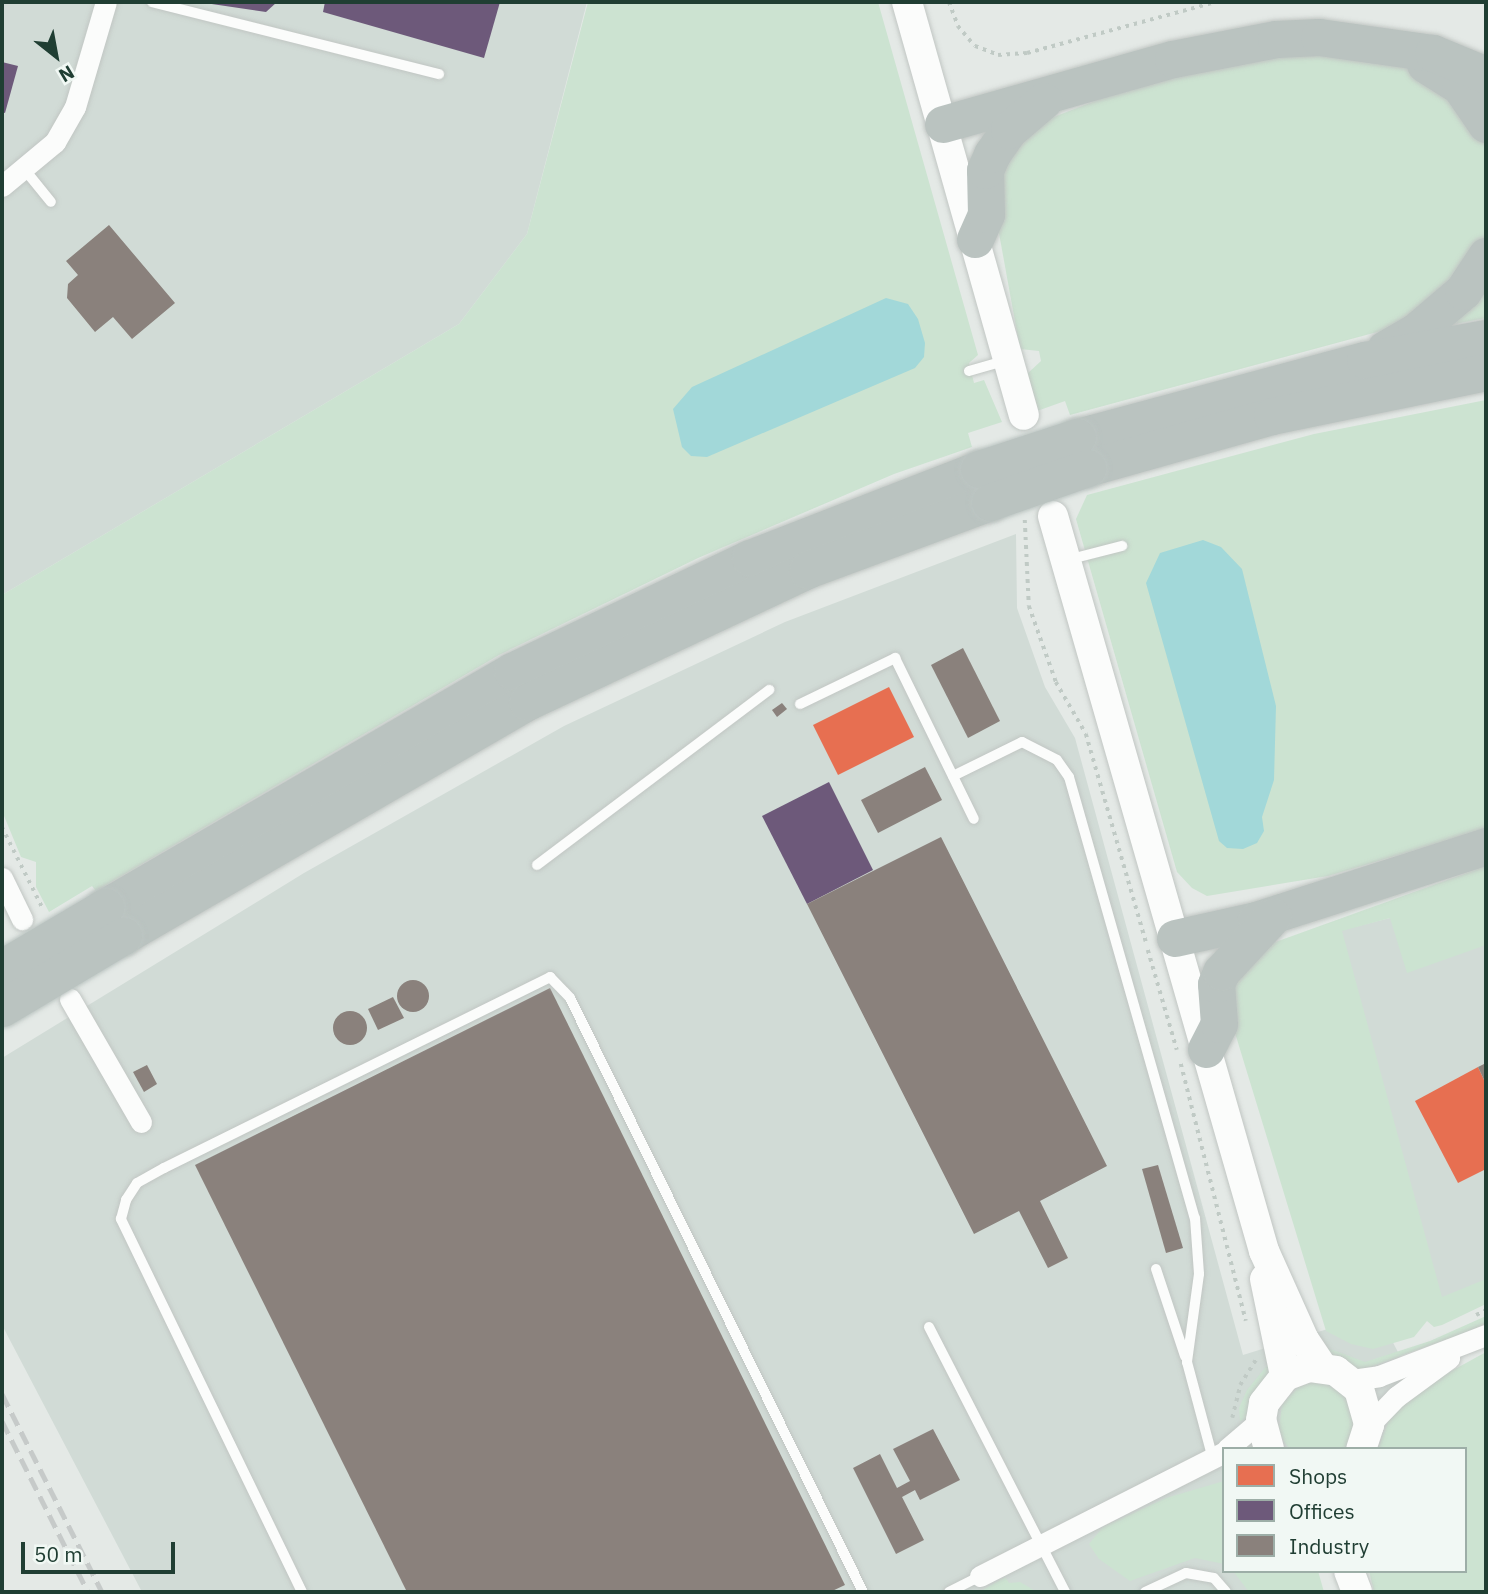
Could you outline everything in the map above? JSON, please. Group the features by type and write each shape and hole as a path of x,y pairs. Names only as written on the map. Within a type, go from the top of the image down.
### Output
{"highway":[{"path":"943,124 1234,45 1319,37 1433,53 1486,75"},
{"path":"1397,47 1460,86 1486,124"},
{"path":"975,239 986,214 983,191 992,155 1009,130 1047,97"},
{"path":"1365,360 1416,331 1463,291 1486,256"},
{"path":"2,1008 114,921 512,671 750,558 997,492 1082,453 1365,360 1486,338"},
{"path":"1082,453 1486,372"},
{"path":"1444,379 1486,386"},
{"path":"1175,938 1276,913 1486,846"},
{"path":"1206,1049 1219,1024 1216,984 1222,972 1232,955 1276,913"},
{"path":"2,968 114,921"}],"main road":[{"path":"907,2 1024,415"},
{"path":"1054,516 1264,1251 1304,1340 1322,1367 1352,1380 1365,1399 1365,1437"},
{"path":"1264,1251 1266,1293 1285,1376"},
{"path":"1268,1447 1261,1420 1264,1403 1285,1376 1322,1367"},
{"path":"1350,1573 1359,1592"},
{"path":"1358,1573 1359,1592"}],"street":[{"path":"2,186 25,170 55,142 75,107 106,2"},
{"path":"2,878 22,919"},
{"path":"70,999 141,1122"},
{"path":"1352,1380 1479,1339"},
{"path":"1365,1437 1396,1397 1479,1339"},
{"path":"1230,1447 1261,1420"},
{"path":"981,1576 1221,1455"}],"lane":[{"path":"152,2 439,74"},
{"path":"25,170 51,202"},
{"path":"969,370 1009,360"},
{"path":"1067,561 1122,546"},
{"path":"800,704 895,658 975,819"},
{"path":"537,865 769,690"},
{"path":"953,776 1022,742 1057,760 1069,777 1195,1218 1199,1274 1187,1362"},
{"path":"302,1592 121,1219 125,1200 137,1183 164,1168 550,977 570,998 863,1592"},
{"path":"1156,1269 1221,1455"},
{"path":"929,1327 1065,1592"},
{"path":"1145,1592 1186,1573 1214,1578 1226,1592"},
{"path":"948,1592 981,1576"}],"path":[{"path":"949,2 958,26 975,47 998,55 1027,52 1216,2"},
{"path":"997,492 1028,532 1030,606 1056,682 1086,734 1200,1130 1222,1235 1250,1333"},
{"path":"2,828 42,906"},
{"path":"1230,1415 1240,1385 1256,1358 1253,1345"}],"shaded area":[{"path":"2,2 587,2 527,234 459,324 2,595"},
{"path":"1016,534 1017,608 1045,687 1075,738 1243,1355 1331,1328 1342,930 1398,916 1486,883 1486,1293 1388,1333 1432,1417 1477,1379 1486,1592 1467,1573 1467,1447 1222,1447 1222,1573 1307,1573 1312,1592 142,1592 2,1325 2,1058 304,873 564,726 785,622"}],"green space":[{"path":"588,2 878,2 978,355 969,363 974,383 984,380 1002,422 968,433 972,447 894,474 698,558 499,655 96,891 92,886 49,912 36,887 36,862 21,857 2,811 2,595 459,324 527,234"},
{"path":"1274,52 1349,52 1400,63 1431,79 1484,137 1486,242 1467,274 1392,328 1070,415 1065,401 1037,411 1027,374 1041,361 1039,351 1020,349 993,200 995,180 1033,125 1139,84"},
{"path":"1486,282 1486,318 1449,325"},
{"path":"1486,400 1486,829 1328,876 1207,896 1192,888 1177,872 1076,519 1087,495 1314,434"},
{"path":"1486,866 1486,945 1407,973 1390,918 1342,931 1442,1297 1486,1279 1486,1304 1442,1325 1434,1327 1427,1321 1414,1337 1373,1349 1351,1344 1326,1331 1228,1010 1236,971 1270,944"},
{"path":"1486,1316 1486,1323 1473,1330 1361,1370 1332,1358 1322,1346 1365,1362 1430,1341"},
{"path":"1486,1352 1486,1592 1374,1592 1369,1573 1467,1573 1467,1447 1379,1447 1390,1417 1437,1379"},
{"path":"1270,1362 1270,1381 1247,1419 1240,1421 1239,1408 1247,1390"},
{"path":"1313,1382 1325,1383 1347,1396 1357,1419 1346,1447 1288,1447 1284,1442 1279,1430 1282,1404 1300,1386"},
{"path":"1222,1482 1222,1564 1195,1558 1130,1581 1099,1559 1089,1544 1103,1527 1166,1498"},
{"path":"1235,1573 1319,1573 1324,1592 1249,1592"},
{"path":"1005,1577 1009,1583 1020,1582 1037,1592 979,1592"}],"water":[{"path":"886,298 908,304 918,319 925,343 924,357 915,368 707,457 691,456 682,447 673,409 692,387"},
{"path":"1203,540 1221,547 1242,569 1276,706 1274,780 1262,817 1264,831 1257,843 1243,849 1227,848 1219,841 1146,583 1160,553"}],"building: Shops":[{"path":"889,687 914,737 838,775 813,725"},
{"path":"1478,1067 1486,1084 1486,1169 1458,1183 1415,1101"}],"building: Offices":[{"path":"198,2 277,2 266,12"},
{"path":"325,2 500,2 484,58 323,12"},
{"path":"2,62 18,66 5,113 2,112"},
{"path":"829,782 873,870 807,904 762,816"}],"building: Industry":[{"path":"109,225 175,303 132,339 113,317 95,332 67,298 68,284 78,275 66,261"},
{"path":"963,648 1000,721 968,738 931,665"},
{"path":"782,703 787,709 777,717 772,710"},
{"path":"925,767 942,800 878,833 861,800"},
{"path":"941,837 1107,1166 1040,1201 1068,1258 1048,1268 1019,1211 974,1234 807,904"},
{"path":"413,980 424,985 429,996 424,1007 413,1012 402,1007 397,996 402,985"},
{"path":"550,988 845,1585 830,1592 407,1592 195,1165"},
{"path":"393,997 404,1018 378,1030 368,1009"},
{"path":"350,1011 362,1016 367,1028 362,1040 350,1045 338,1040 333,1028 338,1016"},
{"path":"1486,1063 1486,1084 1478,1067"},
{"path":"147,1065 157,1084 144,1092 133,1072"},
{"path":"1158,1165 1183,1248 1166,1253 1142,1169"},
{"path":"933,1429 960,1480 920,1500 915,1490 902,1497 924,1540 896,1554 853,1468 880,1454 897,1488 910,1481 893,1449"}],"railway":[{"path":"2,1394 102,1592"},
{"path":"2,1421 88,1592"}]}
